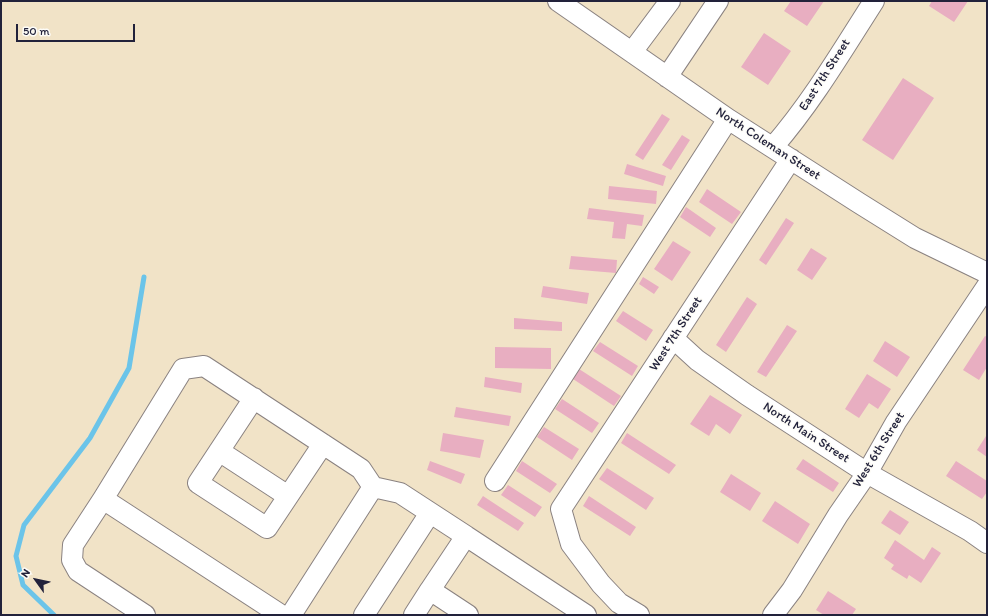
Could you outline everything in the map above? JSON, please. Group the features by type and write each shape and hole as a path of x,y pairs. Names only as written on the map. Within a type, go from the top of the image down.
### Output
{"street":[{"name":"North Coleman Street","path":"558,1 728,119 915,238 987,273"},
{"path":"632,52 670,1"},
{"path":"667,77 718,1"},
{"name":"East 7th Street","path":"773,147 810,100 874,1"},
{"path":"495,481 728,119"},
{"name":"West 7th Street","path":"639,615 619,603 601,584 571,544 561,509 792,159"},
{"name":"West 6th Street","path":"773,615 792,590 838,514 867,473 896,422 987,286"},
{"name":"North Main Street","path":"673,338 697,360 747,395 867,473 970,531 987,543"},
{"path":"145,615 78,571 72,560 73,545 183,369 204,366 361,469 373,487 400,493 586,615"},
{"path":"254,398 198,483 267,528 323,444"},
{"path":"219,451 288,496"},
{"path":"291,615 373,487"},
{"path":"103,498 281,615"},
{"path":"364,615 430,513"},
{"path":"414,615 466,536"},
{"path":"430,590 468,615"}],"building":[{"path":"791,1 824,1 807,26 784,11"},
{"path":"932,1 968,1 954,22 929,6"},
{"path":"764,33 791,51 768,85 741,67"},
{"path":"903,78 934,98 893,160 862,140"},
{"path":"662,114 670,119 643,160 635,155"},
{"path":"682,135 690,140 671,170 662,165"},
{"path":"627,164 666,176 663,186 624,174"},
{"path":"609,186 657,191 656,204 608,199"},
{"path":"707,189 741,212 732,224 699,202"},
{"path":"686,207 716,228 710,237 680,217"},
{"path":"589,208 644,215 642,226 627,224 625,239 612,238 614,222 587,219"},
{"path":"786,218 794,223 766,265 759,260"},
{"path":"673,241 691,252 672,281 654,269"},
{"path":"811,248 827,258 812,280 797,270"},
{"path":"571,256 617,260 616,273 569,269"},
{"path":"643,277 659,287 654,294 639,284"},
{"path":"543,286 589,293 587,304 541,297"},
{"path":"747,297 757,304 726,352 716,345"},
{"path":"623,311 653,330 646,341 616,321"},
{"path":"514,318 562,322 562,331 514,329"},
{"path":"787,325 797,331 766,377 757,372"},
{"path":"985,336 987,337 987,367 979,380 963,370"},
{"path":"885,341 910,357 897,377 873,361"},
{"path":"600,342 638,366 632,376 593,351"},
{"path":"495,347 551,348 551,369 495,368"},
{"path":"579,369 621,396 614,406 573,379"},
{"path":"867,374 891,389 878,409 869,403 859,418 845,409"},
{"path":"485,377 522,383 521,393 484,387"},
{"path":"710,395 742,415 730,434 716,424 709,436 690,424"},
{"path":"562,399 599,423 592,433 555,409"},
{"path":"456,407 511,416 509,426 454,417"},
{"path":"544,427 579,449 572,460 537,437"},
{"path":"443,433 484,440 480,458 440,451"},
{"path":"627,433 676,465 669,474 621,443"},
{"path":"986,436 987,437 987,457 977,450"},
{"path":"803,459 839,483 833,492 796,469"},
{"path":"430,461 465,474 461,484 427,470"},
{"path":"522,461 557,484 550,493 516,471"},
{"path":"956,461 987,481 987,492 982,499 946,476"},
{"path":"607,468 654,498 646,510 599,479"},
{"path":"731,474 761,493 750,511 720,492"},
{"path":"508,485 542,507 535,517 501,495"},
{"path":"483,496 524,523 518,531 477,505"},
{"path":"589,496 636,527 630,536 583,506"},
{"path":"775,501 810,524 798,544 762,521"},
{"path":"890,510 909,522 900,535 881,523"},
{"path":"895,540 924,560 932,547 941,553 921,583 909,575 907,579 891,569 894,565 884,558"},
{"path":"828,591 856,609 852,615 824,615 816,610"}],"waterway":[{"path":"54,615 23,585 16,556 24,525 90,438 129,368 144,277"}]}
